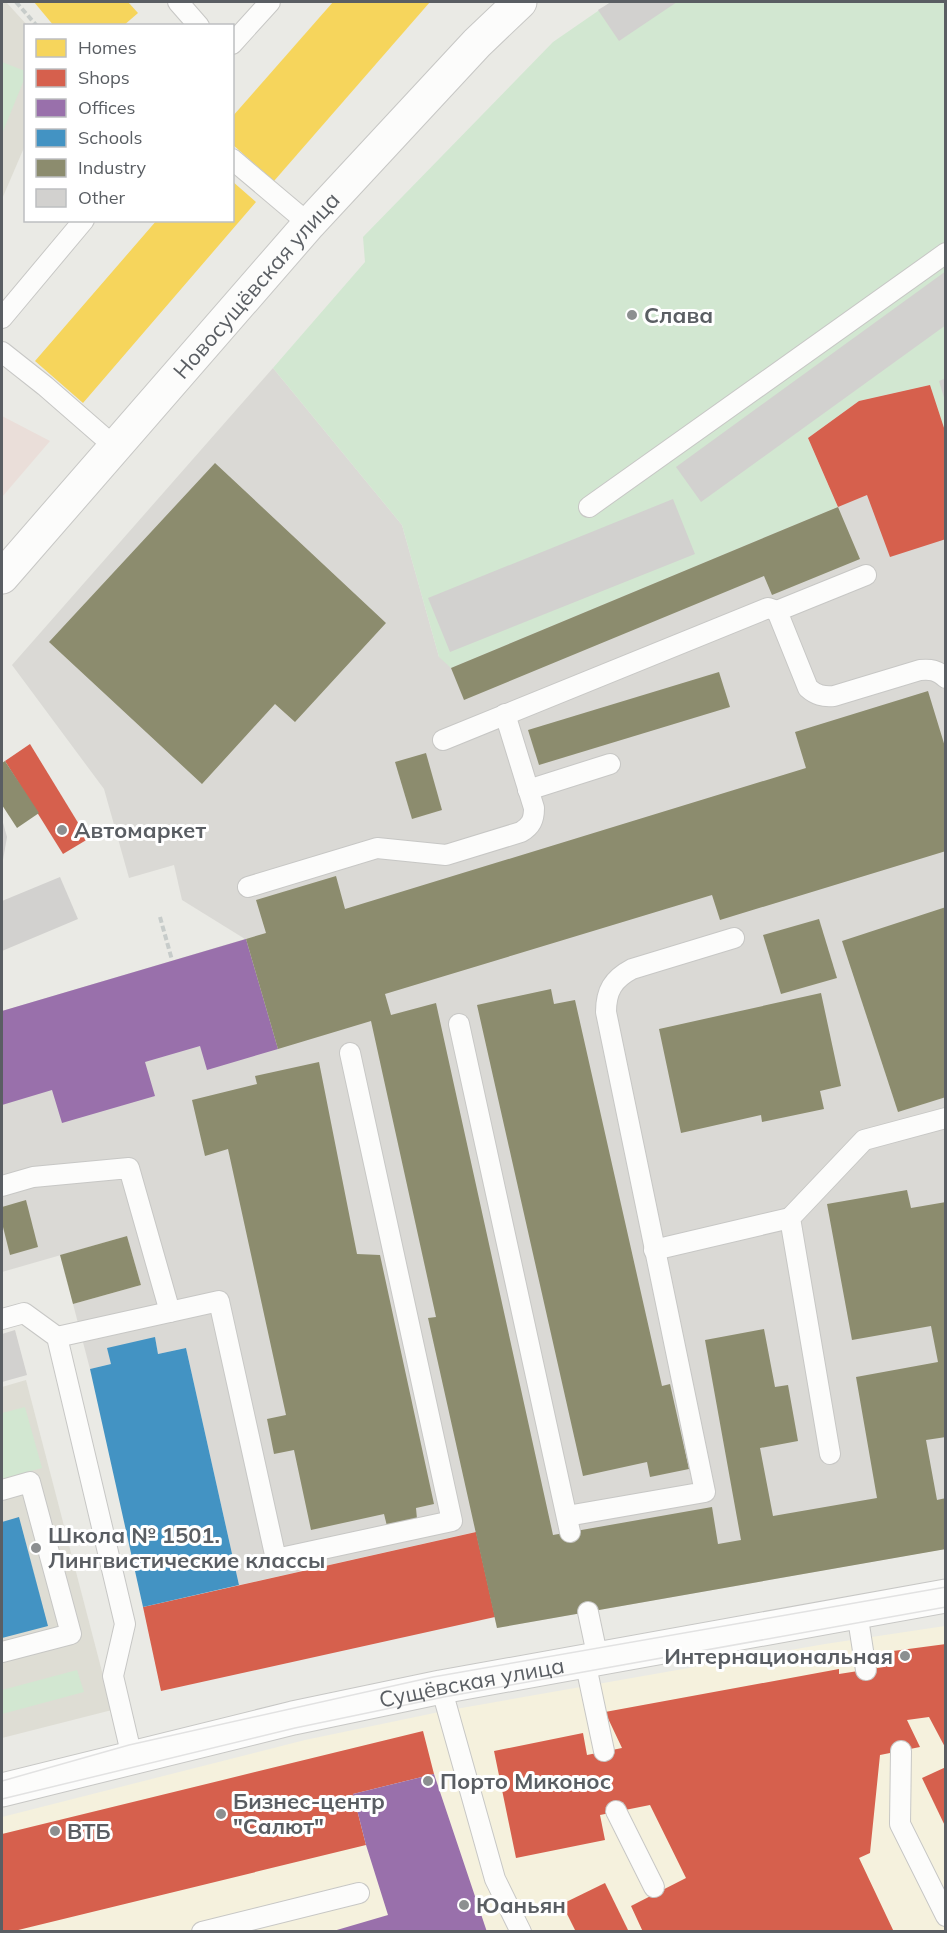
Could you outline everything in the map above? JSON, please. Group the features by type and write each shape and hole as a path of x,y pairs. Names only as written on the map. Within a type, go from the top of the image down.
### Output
{"street":[{"name":"Новосущёвская улица","path":"2,577 309,224 477,44 520,2"},
{"name":"Сущёвская улица","path":"2,1790 293,1718 441,1687 945,1596"}],"lane":[{"path":"178,2 197,24"},
{"path":"234,42 270,2"},
{"path":"234,161 309,224"},
{"path":"2,318 82,222"},
{"path":"589,507 945,253"},
{"path":"2,352 115,447"},
{"path":"777,612 866,575"},
{"path":"443,740 768,608 777,612 803,680 815,694 824,697 834,696 920,670 929,669 939,672 945,678"},
{"path":"248,887 377,848 446,855 521,832 530,827 534,818 534,808 506,714"},
{"path":"528,789 610,765"},
{"path":"459,1024 569,1524 705,1492 606,1012 606,999 615,981 632,969 734,938"},
{"path":"57,1337 219,1301 276,1559 452,1521 350,1053"},
{"path":"654,1250 790,1218 864,1140 945,1118"},
{"path":"2,1186 33,1177 129,1168 170,1312"},
{"path":"790,1218 830,1454"},
{"path":"2,1319 24,1313 57,1337 125,1624 112,1676 132,1757"},
{"path":"2,1490 30,1482 71,1634 2,1652"},
{"path":"588,1612 604,1751"},
{"path":"857,1612 866,1670"},
{"path":"441,1687 495,1879 521,1932"},
{"path":"901,1751 900,1824 945,1916"},
{"path":"616,1811 654,1887"},
{"path":"202,1932 359,1893"}],"path":[{"path":"16,2 35,24"},
{"path":"160,917 172,960"}],"shaded area":[{"path":"2,2 6,2 26,24 24,24 24,148 2,199"},
{"path":"273,368 402,525 439,657 838,507 808,438 859,401 930,385 946,434 945,1549 497,1628 475,1532 239,1585 186,1348 158,1354 155,1338 111,1364 90,1369 73,1304 141,1285 127,1236 2,1272 2,1011 245,939 182,900 174,865 129,878 104,789 12,665"},
{"path":"2,416 50,441 2,497"},
{"name":"Школа № 1501. Лингвистические классы","path":"26,1380 112,1710 2,1738 2,1387"},
{"path":"945,1626 945,1931 2,1932 2,1817 305,1740 444,1711 825,1644"}],"green space":[{"name":"Слава","path":"611,2 945,2 945,434 930,385 859,401 808,438 838,507 451,668 439,657 402,525 273,368 365,262 363,237 553,42"},
{"path":"2,62 24,71 24,80 2,134"},
{"path":"25,1407 42,1468 2,1479 2,1413"},
{"path":"77,1670 84,1692 2,1714 2,1690"}],"building: Homes":[{"path":"34,2 128,2 138,13 125,24 52,24"},
{"path":"333,2 430,2 274,181 234,146 234,115"},
{"path":"234,183 256,202 83,403 35,361 155,222 234,222"}],"building: Shops":[{"path":"930,385 946,434 946,539 890,557 867,495 838,507 808,438 859,401"},
{"path":"30,744 88,839 63,854 5,761"},
{"path":"476,1532 495,1617 161,1691 143,1607"},
{"path":"946,1644 946,1749 929,1717 907,1720 920,1747 880,1755 870,1853 859,1858 894,1932 643,1932 631,1906 686,1878 650,1805 600,1815 605,1840 516,1858 494,1751 583,1733 587,1755 622,1748 605,1712 839,1669 839,1674 884,1667 878,1653"},
{"name":"Бизнес-центр \"Салют\"","path":"423,1731 434,1774 353,1794 366,1845 10,1932 2,1932 2,1834"},
{"path":"946,1767 946,1828 922,1778"},
{"path":"605,1883 629,1932 576,1932 562,1904"}],"building: Offices":[{"path":"246,939 278,1049 207,1070 200,1046 145,1062 155,1096 62,1123 52,1090 2,1105 2,1011"},
{"path":"434,1774 487,1932 330,1932 388,1915 353,1794"}],"building: Schools":[{"path":"155,1337 158,1354 186,1348 239,1585 143,1607 90,1369 111,1364 107,1348"},
{"path":"19,1517 48,1626 2,1638 2,1522"}],"building: Industry":[{"path":"215,463 386,623 295,722 275,704 202,784 49,642"},
{"path":"838,507 860,559 772,595 764,576 464,700 451,668"},
{"path":"719,672 730,707 539,765 528,730"},
{"path":"928,691 946,750 946,851 720,920 712,895 385,994 391,1015 436,1003 553,1535 712,1507 718,1544 741,1540 705,1340 764,1329 775,1387 788,1385 798,1441 760,1448 773,1516 877,1498 856,1377 938,1362 931,1326 852,1340 827,1204 907,1190 911,1208 946,1202 946,1437 926,1440 937,1500 946,1498 946,1549 497,1628 428,1318 436,1317 371,1021 278,1049 246,939 266,933 256,900 336,876 345,909 806,768 795,732"},
{"path":"426,753 442,810 412,819 395,762"},
{"path":"5,761 39,813 17,828 2,805 2,763"},
{"path":"946,907 946,1097 898,1112 842,941"},
{"path":"819,919 837,978 781,994 763,935"},
{"path":"551,989 554,1004 575,1000 662,1386 670,1384 689,1469 650,1477 647,1462 583,1476 477,1005"},
{"path":"821,993 841,1086 820,1091 824,1109 762,1122 761,1115 681,1133 659,1029"},
{"path":"319,1062 357,1254 380,1255 434,1504 416,1508 417,1519 387,1526 384,1514 311,1530 294,1450 274,1454 267,1419 286,1415 228,1149 205,1156 192,1100 257,1084 255,1076"},
{"path":"26,1200 38,1247 10,1255 2,1223 2,1207"},
{"path":"127,1236 141,1285 73,1304 60,1255"}],"building: Other":[{"path":"611,2 677,2 619,41 598,10"},
{"path":"946,271 946,325 701,502 676,467"},
{"path":"946,378 946,400 945,401 939,381"},
{"path":"673,499 695,554 450,652 428,598"},
{"path":"2,819 7,837 3,860 2,859"},
{"path":"60,877 78,919 2,951 2,901"},
{"path":"15,1330 27,1375 2,1382 2,1334"}],"tram line":[{"path":"2,1781 129,1745 433,1677 946,1587"},
{"path":"2,1799 295,1728 444,1697 946,1607"}],"place":[{"name":"Слава","path":"632,315"},
{"name":"Автомаркет","path":"62,830"},
{"name":"Школа № 1501. Лингвистические классы","path":"36,1548"},
{"name":"Интернациональная","path":"905,1656"},
{"name":"Порто Миконос","path":"428,1781"},
{"name":"Бизнес-центр \"Салют\"","path":"221,1814"},
{"name":"ВТБ","path":"55,1831"},
{"name":"Юаньян","path":"464,1905"}]}
